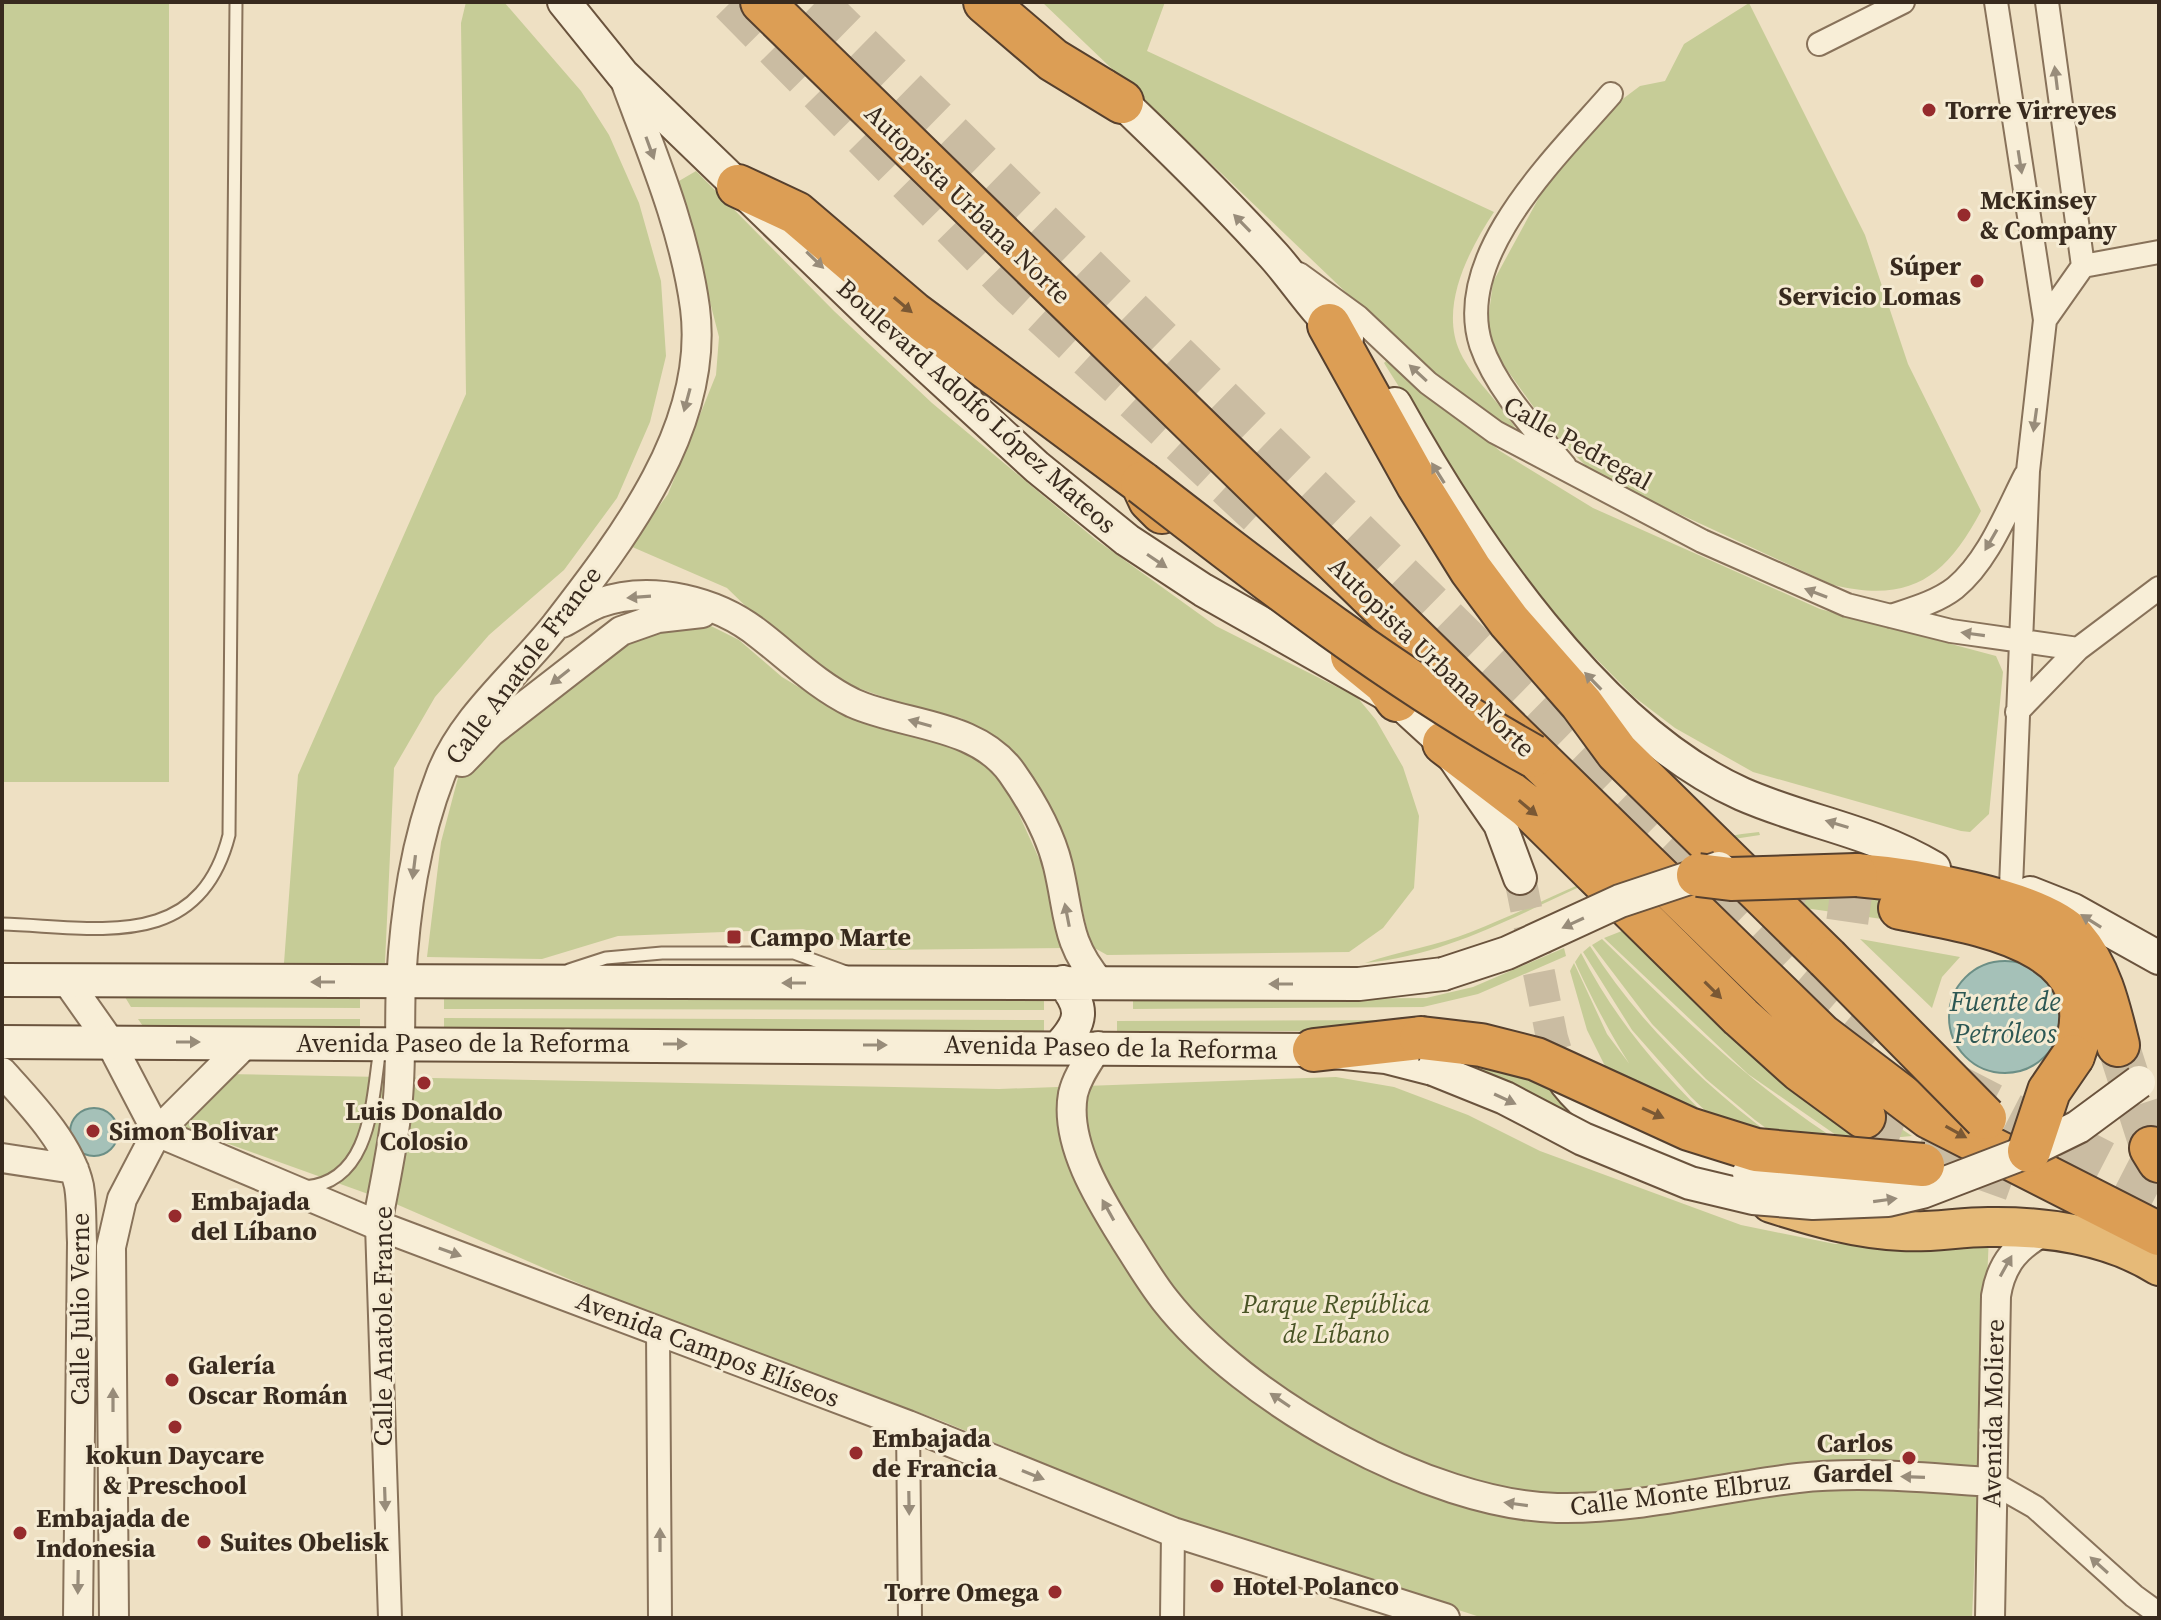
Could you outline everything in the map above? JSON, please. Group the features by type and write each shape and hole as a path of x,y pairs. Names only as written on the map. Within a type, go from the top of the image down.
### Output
{"highway":[{"name":"Autopista Urbana Norte","path":"762,2 1772,991 1858,1066 1954,1131 2159,1234"},
{"name":"Autopista Urbana Norte","path":"799,2 1732,918 1875,1046 1905,1069 1985,1118 2159,1204"},
{"path":"985,2 1053,60 1122,102"},
{"path":"738,186 796,213 986,370 1142,483 1276,588 1425,692 1533,756"},
{"path":"1329,325 1387,432 1471,570 1509,621 1581,703 1617,752 1985,1118"},
{"path":"1142,483 1150,500 1165,515 1375,674 1397,700"},
{"path":"1226,564 1276,588"},
{"path":"1581,703 1682,789 1954,1060"},
{"path":"1444,743 1528,807 1741,1017 1800,1070 1864,1117"},
{"path":"1698,875 1731,879 1856,875 1994,891 2072,935 2105,992 2118,1045"},
{"path":"1900,908 1948,917 2012,936 2051,955 2063,966 2081,994 2082,1029 2073,1056 2049,1091 2029,1151"},
{"path":"1314,1050 1427,1054 1481,1045 1536,1059 1678,1124 1745,1147 1792,1155 1860,1157 1923,1165"},
{"path":"1751,1185 1840,1224 1873,1229 1933,1231 1989,1227 2047,1230 2109,1243 2159,1266"}],"main road":[{"name":"Boulevard Adolfo López Mateos","path":"564,2 623,75 1037,467 1127,540 1203,590 1397,700 1444,743 1500,824 1520,878"},
{"path":"1016,2 1122,102 1275,257 1329,325 1363,353 1471,525 1523,600 1581,668 1624,712 1676,755 1742,794 1879,838 1934,868 1994,891 2073,910 2159,958"},
{"path":"2,980 1359,984 1416,979 1476,965 1620,901 1739,862 1857,856 1934,868"},
{"path":"1060,1046 1073,1031 1079,1015 1076,998 1063,982"},
{"name":"Avenida Paseo de la Reforma","path":"2,1042 1098,1046 1314,1050"},
{"path":"1427,1054 1505,1098 1657,1171 1751,1185 1844,1178 1923,1165 1982,1167"},
{"path":"1566,1083 1579,1100 1618,1127 1751,1185 1813,1203 1888,1200 1922,1192 2029,1151 2078,1127 2149,1077"}],"street":[{"path":"1819,44 1863,12 1903,2"},
{"path":"1994,891 2017,712 2028,471 2045,320 1996,2"},
{"path":"2045,320 2083,266 2047,2"},
{"name":"Calle Anatole France","path":"390,1618 377,1225 397,1107 391,1043 415,855 435,792 463,734 554,627 650,491 686,407 694,364 695,310 682,245 623,75"},
{"path":"1571,473 1524,415 1481,346 1477,321 1480,291 1495,240 1534,183 1611,94"},
{"path":"2083,266 2159,252"},
{"name":"Calle Pedregal","path":"1275,257 1358,317 1428,383 1495,432 1799,586 1890,616 1951,631 2078,649"},
{"path":"1890,616 1924,605 1955,588 1983,555 2028,471"},
{"path":"2017,712 2078,649 2159,588"},
{"path":"554,627 599,603 645,597 684,599 732,616 834,693 878,712 968,738 1010,770 1050,841 1073,945 1100,983"},
{"path":"435,792 491,732 621,631 647,620 680,614 732,616"},
{"path":"67,981 110,1042 157,1132"},
{"name":"Calle Julio Verne","path":"114,1618 111,1247 122,1199 157,1132 247,1042"},
{"name":"Calle Monte Elbruz","path":"1098,1046 1073,1095 1072,1112 1081,1153 1103,1203 1166,1301 1192,1330 1253,1380 1321,1426 1393,1465 1461,1493 1556,1508 1616,1506 1800,1478 1906,1477 1991,1482 2035,1507 2134,1596 2159,1614"},
{"name":"Calle Julio Verne","path":"8,1088 74,1169 79,1188 82,1242 78,1618"},
{"name":"Avenida Campos Elíseos","path":"157,1132 377,1225 908,1425 1173,1532 1428,1616"},
{"path":"2,1158 74,1169"},
{"name":"Avenida Moliere","path":"1990,1618 1998,1284 2014,1252 2047,1230"},
{"path":"658,1330 660,1618"},
{"path":"908,1425 910,1618"},
{"path":"1172,1618 1173,1532"}],"lane":[{"path":"2,924 120,928 158,923 185,908 208,889 224,856 229,835 236,2"},
{"path":"281,1184 308,1187 325,1183 341,1176 358,1157 391,1043"}],"green space":[{"path":"2,2 169,2 169,782 2,782"},
{"path":"466,2 504,2 581,91 609,135 639,203 661,281 666,356 650,422 617,498 564,570 489,635 435,697 394,768 385,963 284,963 298,775 466,394 461,23"},
{"path":"1042,2 1165,2 1147,51 1494,212 1475,243 1460,279 1453,316 1454,334 1466,364 1508,416 1521,439 1443,385"},
{"path":"1749,3 1865,235 1908,364 1981,511 1953,554 1938,569 1904,587 1883,591 1833,585 1595,475 1550,430 1495,353 1488,321 1493,282 1548,181 1596,119 1640,86 1665,81 1684,44"},
{"path":"696,171 834,311 932,403 1095,539 1216,626 1357,697 1376,720 1403,767 1419,816 1414,888 1383,928 1349,952 1107,955 1091,946 1073,869 1042,796 1012,749 961,718 914,708 847,684 797,656 727,588 630,546 668,494 716,375 719,337 679,181"},
{"path":"1389,358 1500,451 1593,508 1820,609 1996,656 2003,672 1989,814 1970,832 1961,831 1753,772 1675,728 1633,696 1552,614 1493,536 1384,363"},
{"path":"703,622 739,640 782,677 830,706 891,728 955,742 1001,775 1042,865 1064,948 872,950 803,929 618,936 542,959 427,957 441,842 459,774 651,624"},
{"path":"1759,832 1760,835 1718,842 1635,864 1455,942 1365,963 1458,937 1645,858 1718,838"},
{"path":"1804,890 1900,898 1896,921 1747,900"},
{"path":"1632,927 1912,1136 1846,1142 1748,1074 1604,938"},
{"path":"1602,939 1746,1073 1842,1143 1778,1137 1706,1079 1652,1024 1592,945"},
{"path":"1860,939 1960,957 1942,977 1932,1008"},
{"path":"1590,946 1629,1000 1673,1050 1774,1137 1719,1124 1691,1097 1632,1030 1583,952"},
{"path":"1564,948 1566,956 1478,994 1423,1007 1133,1009 1133,1000 1426,998 1473,987"},
{"path":"1581,953 1609,1001 1641,1045 1716,1125 1664,1104 1652,1094 1614,1038 1582,977 1575,962"},
{"path":"1574,963 1607,1034 1658,1102 1610,1076 1587,1030 1570,971"},
{"path":"125,997 360,999 360,1008 131,1007"},
{"path":"444,998 1044,998 1044,1010 444,1009"},
{"path":"444,1018 1044,1020 1044,1031 444,1029"},
{"path":"138,1019 360,1019 360,1029 145,1029"},
{"path":"1401,1020 1317,1031 1117,1031 1117,1021"},
{"path":"1457,1059 1537,1070 1590,1124"},
{"name":"Parque República de Líbano","path":"225,1074 999,1089 1336,1077 1394,1087 1468,1115 1540,1151 1741,1225 1835,1244 1989,1236 1972,1618 1483,1618 1176,1518 942,1421 654,1316 396,1204 176,1125"}],"water":[{"name":"Fuente de Petróleos","path":"2005,961 2027,965 2045,977 2057,995 2061,1017 2057,1039 2045,1057 2027,1069 2005,1073 1983,1069 1965,1057 1953,1039 1949,1017 1953,995 1965,977 1983,965"},
{"path":"94,1108 111,1115 118,1132 111,1149 94,1156 77,1149 70,1132 77,1115"}],"tunnel":[{"path":"731,2 1011,285 1271,526"},
{"path":"816,2 1803,969 1880,1035"},
{"path":"1771,875 1822,897 1900,908"},
{"path":"1520,878 1552,1038 1566,1083"},
{"path":"2118,1045 2151,1148"},
{"path":"1955,1085 2159,1190"},
{"path":"1864,1117 1888,1135 2013,1180"}],"place":[{"name":"Torre Virreyes","path":"1929,110"},
{"name":"McKinsey & Company","path":"1964,215"},
{"name":"Súper Servicio Lomas","path":"1977,281"},
{"name":"Campo Marte","path":"734,937"},
{"name":"Luis Donaldo Colosio","path":"424,1083"},
{"name":"Simon Bolivar","path":"93,1131"},
{"name":"Embajada del Líbano","path":"175,1216"},
{"name":"Galería Oscar Román","path":"172,1380"},
{"name":"kokun Daycare & Preschool","path":"175,1427"},
{"name":"Embajada de Francia","path":"856,1453"},
{"name":"Carlos Gardel","path":"1909,1458"},
{"name":"Embajada de Indonesia","path":"20,1533"},
{"name":"Suites Obelisk","path":"204,1542"},
{"name":"Hotel Polanco","path":"1217,1586"},
{"name":"Torre Omega","path":"1055,1592"}]}
